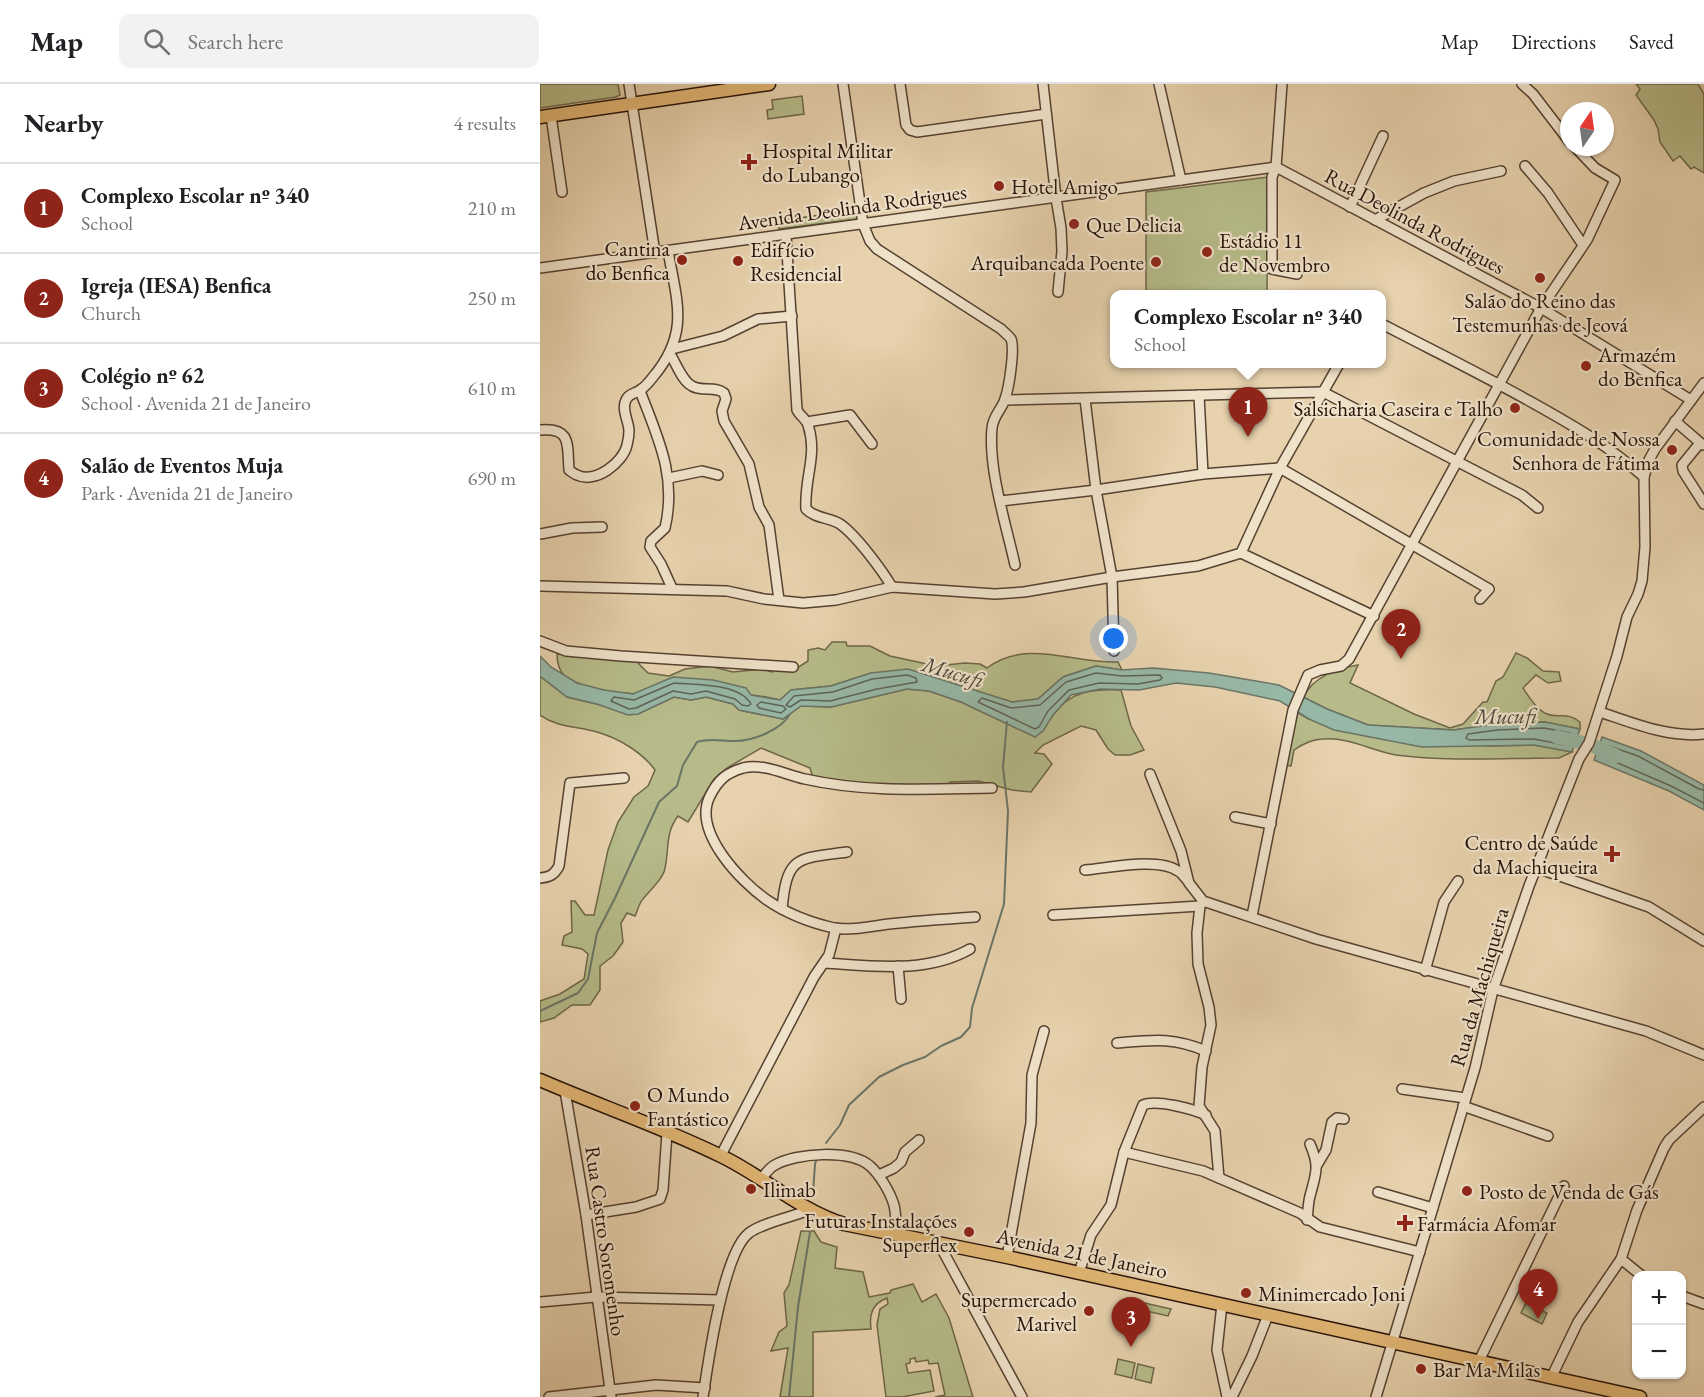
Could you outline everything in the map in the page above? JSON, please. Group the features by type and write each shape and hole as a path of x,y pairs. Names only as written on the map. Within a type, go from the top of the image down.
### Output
{"main road":[{"path":"545,117 769,84"},
{"name":"Avenida 21 de Janeiro","path":"540,1080 721,1155 762,1178 809,1210 844,1224 897,1233 1640,1397"}],"street":[{"path":"629,84 655,252"},
{"path":"843,84 863,224 870,241 877,249 1001,329 1011,339 1012,352 1005,400 996,413 992,426 991,446 1000,501 1015,565"},
{"path":"900,84 906,125 910,130 917,132 1046,114"},
{"path":"1043,84 1062,240 1058,292"},
{"path":"1159,84 1181,180"},
{"path":"1282,84 1276,167 1272,177 1272,269 1296,274"},
{"path":"1522,84 1533,94 1560,129"},
{"path":"545,117 562,192"},
{"path":"1350,207 1383,135"},
{"path":"1252,916 1289,721 1302,686 1308,675 1341,666 1349,659 1541,308 1583,245 1615,180 1595,168 1584,156"},
{"path":"1525,166 1548,193 1583,245"},
{"name":"Avenida Deolinda Rodrigues","path":"540,268 1276,167"},
{"name":"Rua Deolinda Rodrigues","path":"1276,167 1541,308 1691,400"},
{"path":"1375,220 1414,198 1455,181 1501,171"},
{"path":"786,235 797,410 807,422 813,447 807,481 806,509 811,514 839,523 851,534 892,587"},
{"path":"540,430 556,429 563,433 566,438 570,470 577,476 588,477 612,467 626,448 629,431 624,405 626,398 640,391 671,352 679,309 668,251"},
{"path":"671,352 723,336 758,319 792,316"},
{"path":"1386,326 1500,384 1603,443 1644,477"},
{"path":"671,352 693,387 718,389 724,393 726,399 722,411 724,421 748,464 759,507 769,525 778,600"},
{"path":"1241,553 1280,468 1336,368"},
{"name":"Rua da Machiqueira","path":"1376,1397 1464,1102 1493,990 1511,934 1580,759 1593,732 1627,616 1642,581 1645,547 1644,477 1649,460 1704,383"},
{"path":"640,391 662,448 669,478 665,528 650,543 650,547 662,564 672,588"},
{"path":"1005,400 1323,392 1522,495 1538,508"},
{"path":"1199,395 1203,474"},
{"path":"1085,399 1096,490 1112,576 1114,651"},
{"path":"807,422 850,415 872,444"},
{"path":"1675,421 1702,444 1682,465 1683,471 1704,504"},
{"path":"1000,501 1203,474 1280,468 1489,589 1480,599"},
{"path":"669,478 702,471 718,475"},
{"path":"540,534 572,528 602,527"},
{"path":"540,586 727,591 803,603 836,600 892,587 996,594 1024,592 1112,576 1198,566 1241,553 1374,616"},
{"path":"540,641 566,651 793,667"},
{"path":"1600,712 1650,729 1704,734"},
{"path":"975,917 836,928 811,921 782,909 751,887 733,868 711,836 705,814 707,802 718,781 728,773 746,767 766,768 821,783 882,790 992,788"},
{"path":"1150,774 1181,851 1190,883"},
{"path":"540,878 550,877 559,866 570,783 624,778"},
{"path":"1235,817 1271,824"},
{"path":"782,909 784,883 787,873 794,865 805,858 847,852"},
{"path":"1085,870 1149,864 1163,865 1178,870 1190,883 1202,903 1197,933 1198,964 1211,1025 1202,1067 1199,1106 1215,1131 1219,1178"},
{"path":"1537,868 1649,907 1704,941"},
{"path":"1425,970 1444,902 1458,880"},
{"path":"1053,915 1202,903 1252,916 1316,939 1646,1032 1704,1055"},
{"path":"721,1155 814,977 825,963 836,928"},
{"path":"825,963 898,966 943,961 970,949"},
{"path":"898,966 901,999"},
{"path":"1007,1257 1031,1123 1032,1075 1044,1030"},
{"path":"1118,1043 1166,1040 1189,1044 1206,1051"},
{"path":"1402,1089 1464,1102 1548,1136"},
{"name":"Rua Castro Soromenho","path":"565,1091 586,1215 610,1393"},
{"path":"1079,1273 1091,1235 1110,1205 1124,1152 1143,1105 1148,1102 1197,1111 1206,1115"},
{"path":"1552,1376 1578,1322 1621,1259 1637,1210 1664,1148 1669,1140 1704,1107"},
{"path":"1307,1220 1317,1165 1326,1150 1332,1122 1337,1118 1344,1119"},
{"path":"586,1215 636,1207 660,1199 663,1190 667,1132"},
{"path":"879,1175 901,1162 905,1152 919,1140"},
{"path":"1310,1144 1317,1165"},
{"path":"1124,1152 1203,1171 1300,1213 1320,1227 1420,1251"},
{"path":"762,1178 773,1165 798,1156 815,1154 851,1158 867,1164 879,1175 894,1205 897,1233"},
{"path":"1479,1361 1564,1186"},
{"path":"1378,1192 1433,1208"},
{"path":"549,1397 610,1393 656,1385 704,1393 720,1300 740,1243 756,1228 809,1210"},
{"path":"938,1242 1022,1397"},
{"path":"1621,1259 1637,1271"},
{"path":"1686,1297 1704,1304"},
{"path":"540,1302 596,1298 720,1300"},
{"path":"1222,1304 1217,1350 1227,1397"},
{"path":"1232,1397 1252,1356 1268,1315"},
{"path":"1379,1387 1383,1397"}],"green space":[{"path":"540,84 618,84 620,95 540,108"},
{"path":"1636,84 1698,84 1704,94 1704,173 1694,167 1691,169 1680,156 1673,161 1660,142 1654,120 1636,95 1640,89"},
{"path":"802,96 804,114 768,119 767,110 773,109 772,100"},
{"name":"Estádio 11 de Novembro","path":"1268,177 1267,290 1146,290 1146,192"},
{"path":"857,210 858,219 779,229 777,221"},
{"path":"832,642 846,642 847,646 870,646 890,656 936,666 965,663 980,664 987,668 1002,659 1034,653 1101,662 1118,662 1122,670 1096,666 1063,677 1038,699 1012,702 940,680 871,673 831,686 791,690 780,700 753,695 652,695 600,690 580,684 564,675 559,668 557,657 557,654 635,660 648,673 669,676 685,669 710,666 733,672 763,669 772,672 774,668 794,670 808,661 808,650 818,648 825,650"},
{"path":"1516,653 1527,658 1543,671 1559,672 1561,681 1548,683 1536,675 1523,688 1540,710 1552,715 1575,719 1580,722 1580,729 1545,722 1496,724 1454,730 1368,725 1303,697 1313,684 1326,675 1358,665 1350,683 1414,714 1450,728 1463,724 1483,702 1487,702 1496,681 1503,677"},
{"path":"540,676 567,697 638,714 674,697 691,700 706,697 733,704 739,710 783,719 801,706 831,707 907,689 929,691 961,702 1035,737 1067,700 1092,691 1121,690 1131,726 1144,750 1130,755 1115,755 1108,749 1096,730 1081,726 1043,745 1035,753 1044,754 1052,764 1031,792 1012,790 978,781 950,782 949,786 882,790 813,778 810,768 761,748 727,768 714,779 688,822 678,816 669,836 664,872 642,901 635,916 627,913 621,923 623,942 613,956 600,966 600,990 590,1005 572,1005 554,1018 540,1022 540,1001 560,994 584,979 588,954 582,949 562,945 564,936 572,932 571,901 575,901 585,915 594,915 608,850 618,822 634,797 648,786 655,770 629,746 613,738 590,730 561,725 540,715"},
{"path":"1293,710 1309,719 1488,746 1534,745 1572,752 1559,758 1437,758 1396,755 1342,740 1324,739 1312,741 1297,748 1294,750 1291,766 1283,765"},
{"path":"801,1231 814,1231 821,1242 837,1247 835,1268 863,1272 869,1297 890,1293 891,1290 913,1284 922,1302 936,1294 949,1318 973,1397 935,1397 945,1395 938,1363 929,1364 928,1360 916,1362 915,1358 910,1359 910,1363 906,1364 908,1373 930,1370 934,1391 902,1397 886,1397 877,1325 880,1309 888,1304 887,1298 875,1306 871,1329 813,1332 813,1397 780,1397 788,1348 771,1351 779,1332 787,1326 784,1293 789,1285"},
{"path":"1127,1299 1171,1309 1168,1316 1128,1307"},
{"path":"1526,1303 1547,1313 1542,1324 1521,1313"},
{"path":"1118,1359 1135,1363 1132,1378 1115,1374"},
{"path":"1138,1364 1154,1368 1151,1383 1135,1379"}],"water":[{"path":"540,656 551,667 577,683 633,694 673,677 713,680 746,688 751,695 780,700 791,690 831,686 871,673 908,669 1012,702 1038,699 1063,677 1096,666 1122,670 1153,668 1209,673 1279,685 1327,709 1368,725 1454,730 1496,724 1545,722 1580,729 1572,752 1534,745 1422,747 1334,730 1309,719 1280,701 1215,687 1176,683 1139,690 1100,689 1071,695 1053,715 1043,731 1035,737 961,702 929,691 907,689 831,707 801,706 783,719 739,710 733,704 706,697 691,700 674,697 638,714 628,715 567,697 540,676"},
{"path":"1602,737 1641,751 1704,785 1704,810 1669,791 1594,760"}],"waterway":[{"path":"540,1011 578,993 588,979 597,933 659,802 677,786 683,765 697,742 735,741 758,737 780,725 790,714"},
{"path":"826,1143 840,1125 849,1105 879,1077 925,1057 941,1046 961,1037 970,1027 972,1008 1004,904 1008,811 1003,767 1007,722"},
{"name":"Mucufi","path":"1557,737 1589,744 1616,756"},
{"path":"813,1194 817,1158"},
{"path":"789,1397 798,1307 810,1232"}],"place":[{"name":"Hospital Militar do Lubango","path":"749,162"},
{"name":"Hotel Amigo","path":"999,186"},
{"name":"Que Delicia","path":"1074,224"},
{"name":"Estádio 11 de Novembro","path":"1207,252"},
{"name":"Cantina do Benfica","path":"682,260"},
{"name":"Edifício Residencial","path":"738,261"},
{"name":"Arquibancada Poente","path":"1156,262"},
{"name":"Salão do Reino das Testemunhas de Jeová","path":"1540,278"},
{"name":"Armazém do Benfica","path":"1586,366"},
{"name":"Salsicharia Caseira e Talho","path":"1515,408"},
{"name":"Complexo Escolar nº 340","path":"1248,437"},
{"name":"Comunidade de Nossa Senhora de Fátima","path":"1672,450"},
{"name":"Igreja (IESA) Benfica","path":"1401,659"},
{"name":"Centro de Saúde da Machiqueira","path":"1612,854"},
{"name":"O Mundo Fantástico","path":"635,1106"},
{"name":"Ilimab","path":"751,1189"},
{"name":"Posto de Venda de Gás","path":"1467,1191"},
{"name":"Farmácia Afomar","path":"1405,1223"},
{"name":"Futuras Instalações Superflex","path":"969,1232"},
{"name":"Minimercado Joni","path":"1246,1293"},
{"name":"Supermercado Marivel","path":"1089,1311"},
{"name":"Salão de Eventos Muja","path":"1538,1319"},
{"name":"Colégio nº 62","path":"1131,1347"},
{"name":"Bar Ma Milas","path":"1421,1369"}]}
